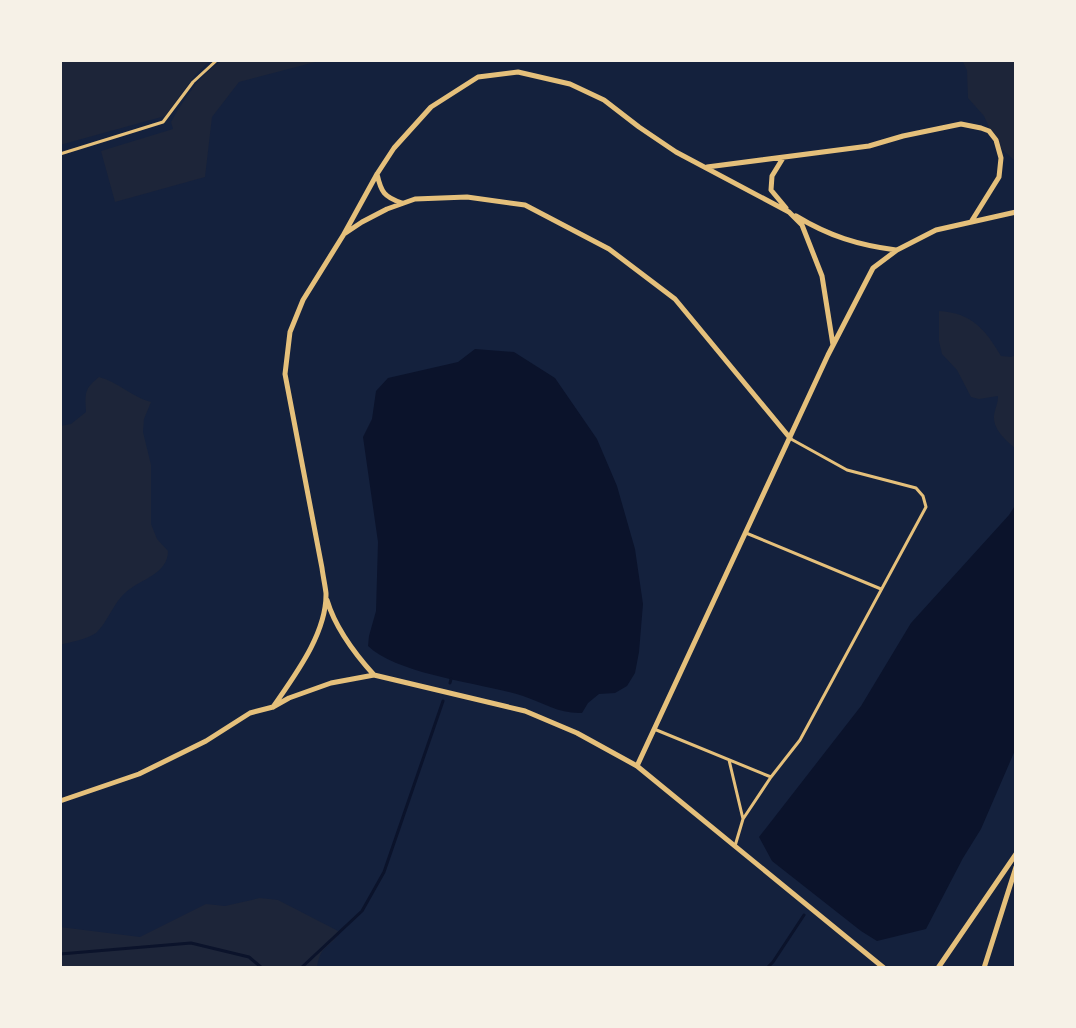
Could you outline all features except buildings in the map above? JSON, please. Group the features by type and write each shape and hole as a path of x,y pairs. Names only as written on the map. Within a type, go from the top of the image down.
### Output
{"street":[{"path":"374,675 331,614 285,374 290,332 303,300 394,148 431,107 478,77 518,72 570,84 604,100 676,152 832,236 870,247 897,250"},
{"path":"706,167 869,146 961,124 981,128 989,131 996,140 1001,158 999,177 971,222"},
{"path":"784,157 772,176 771,190 802,225 822,276 833,345"},
{"path":"377,174 380,190 390,199 403,204"},
{"path":"344,234 362,222 415,199 467,197 525,205 609,249 675,299 790,438"},
{"path":"637,766 833,345 873,268 897,250 936,230 1016,212"},
{"path":"273,707 305,659 322,619 326,595"},
{"path":"60,801 139,774 206,741 250,713 331,683 374,675 525,711 577,733 637,766 884,968"},
{"path":"938,968 1016,854"},
{"path":"984,968 1016,867"}],"lane":[{"path":"60,154 163,122 193,82 217,60"},
{"path":"735,846 743,819 800,740 926,507 923,496 916,488 847,470 790,438"},
{"path":"746,533 881,589"},
{"path":"654,729 771,777"},
{"path":"729,760 743,819"}],"shaded area":[{"path":"60,60 210,60 165,116 60,145"},
{"path":"223,60 323,60 239,82 212,117 205,177 115,202 101,151 173,129 171,122 187,96"},
{"path":"962,60 1016,60 1016,159 997,145 984,116 968,98 967,70"},
{"path":"939,311 960,315 976,324 1001,356 1016,355 1016,449 1001,435 994,421 998,396 971,397 957,370 942,354"},
{"path":"475,349 514,352 555,378 597,439 617,486 635,549 643,604 639,652 635,673 627,686 615,693 599,694 582,713 559,710 523,696 419,671 382,656 368,646 376,611 378,542 363,437 372,419 376,391 388,378 458,362"},
{"path":"99,377 151,402 143,432 151,465 151,524 157,539 168,551 167,559 159,571 121,596 96,633 60,645 60,426 71,424 86,412 86,392"},
{"path":"1016,504 1016,748 981,829 926,929 877,941 772,861 759,837 861,706 911,623"},
{"path":"260,898 278,900 340,932 323,951 317,968 60,968 60,927 140,937 206,904 225,906"}],"waterway":[{"path":"450,683 451,679"},
{"path":"301,968 362,911 384,872 443,701"},
{"path":"767,968 804,915"},
{"path":"60,954 191,943 249,957 262,968"}]}
